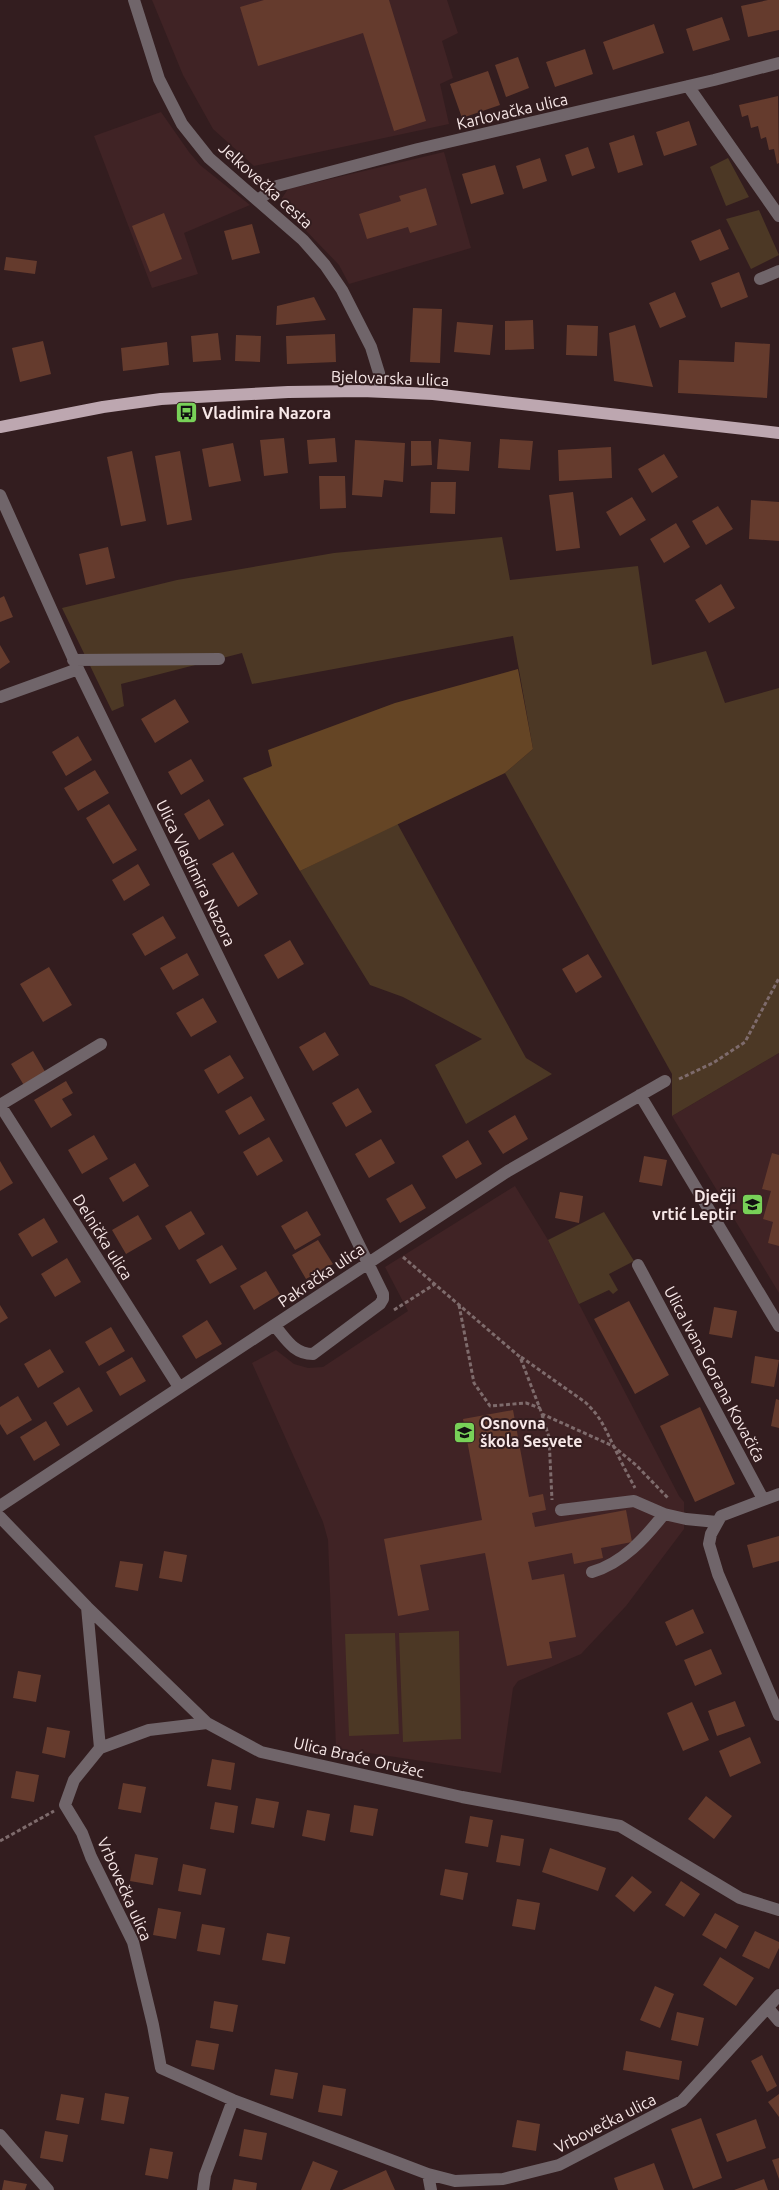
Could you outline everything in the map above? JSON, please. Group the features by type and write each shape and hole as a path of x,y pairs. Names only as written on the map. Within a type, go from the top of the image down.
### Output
{"main road":[{"name":"Bjelovarska ulica","path":"0,427 161,398 288,392 381,391 433,394 779,433"}],"street":[{"name":"Jelkovečka cesta","path":"134,0 159,79 182,124 209,158 304,240 325,265 342,290 371,347 380,373 381,391"},
{"name":"Karlovačka ulica","path":"258,200 277,186 427,147 779,63"},
{"path":"688,86 779,216"},
{"path":"760,279 779,271"},
{"name":"Ulica Vladimira Nazora","path":"0,495 76,664 382,1294 383,1299 380,1304 313,1354 299,1352 290,1345 275,1326"},
{"path":"0,697 76,664 219,659"},
{"path":"0,1105 101,1044"},
{"name":"Pakračka ulica","path":"0,1506 508,1171 665,1080"},
{"path":"640,1095 779,1326"},
{"name":"Delnička ulica","path":"0,1105 179,1387"},
{"name":"Ulica Ivana Gorana Kovačića","path":"638,1265 763,1499"},
{"path":"779,1494 726,1514 717,1522 711,1534 709,1544 712,1559 779,1715"},
{"path":"561,1510 634,1501 668,1515 717,1522"},
{"path":"592,1572 603,1569 629,1552 668,1515"},
{"name":"Ulica Braće Oružec","path":"0,1517 87,1607 207,1723 261,1752 462,1797 620,1826 740,1898 779,1910"},
{"path":"87,1607 100,1748"},
{"path":"65,1806 74,1780 100,1748 149,1730 207,1723"},
{"name":"Vrbovečka ulica","path":"65,1806 82,1833 91,1857 133,1942 153,2025 161,2068 233,2100 428,2174 455,2181 503,2179 559,2165 682,2101 779,1995"},
{"path":"768,2008 779,2021"},
{"path":"203,2190 205,2175 233,2100"},
{"path":"0,2135 48,2190"},
{"path":"428,2174 431,2190"}],"path":[{"path":"665,1080 671,1083 713,1063 745,1042 779,978"},
{"path":"399,1253 520,1357 595,1410 603,1421 613,1446 636,1488 634,1501"},
{"path":"459,1304 474,1383 490,1406 526,1403 540,1408"},
{"path":"520,1357 549,1437 550,1478 554,1511 561,1510"},
{"path":"542,1414 613,1446 636,1465 666,1496 676,1510 668,1515"},
{"path":"0,1841 65,1806"}],"shaded area":[{"path":"152,0 447,0 458,33 442,41 453,78 440,84 449,124 254,166 213,129 183,75"},
{"path":"161,112 200,165 250,205 184,233 198,274 152,288 94,136"},
{"path":"444,152 471,248 349,284 339,265 288,212 282,203 282,198 288,189"},
{"path":"728,158 749,197 726,206 710,167"},
{"path":"759,210 779,255 751,269 726,219"},
{"path":"502,537 510,580 638,566 652,665 706,651 725,703 779,688 779,1053 672,1116 672,1074 505,773 533,749 513,636 252,684 242,653 121,684 124,706 112,711 62,608 177,580 334,553"},
{"path":"518,669 533,749 505,773 300,871 243,778 272,766 268,750 395,703"},
{"path":"397,823 526,1058 552,1074 466,1124 435,1065 482,1039 403,997 370,985 300,871"},
{"name":"Dječji vrtić Leptir","path":"779,1053 779,1293 672,1116"},
{"name":"Osnovna škola Sesvete","path":"515,1186 548,1240 579,1304 679,1496 684,1502 684,1529 626,1606 581,1654 518,1681 513,1688 501,1773 336,1748 328,1540 323,1522 252,1363 276,1350 294,1364 308,1368 323,1367 408,1311 385,1267"},
{"path":"604,1212 634,1261 609,1274 618,1290 613,1294 609,1290 579,1304 548,1240"},
{"path":"459,1631 461,1739 403,1742 399,1633"},
{"path":"395,1633 399,1734 349,1736 345,1634"}],"building":[{"path":"264,0 389,0 426,121 394,131 363,33 258,66 240,7"},
{"path":"768,0 779,0 779,30 748,37 741,6"},
{"path":"722,17 730,40 693,51 686,29"},
{"path":"654,24 664,53 613,70 603,42"},
{"path":"585,49 593,74 555,87 546,62"},
{"path":"518,57 529,88 506,97 495,65"},
{"path":"488,71 500,105 462,118 450,84"},
{"path":"778,96 779,163 777,164 774,149 769,150 766,137 761,139 758,126 751,128 748,115 742,117 739,105"},
{"path":"689,121 697,145 664,156 656,132"},
{"path":"634,135 643,165 618,173 609,143"},
{"path":"588,147 595,168 572,176 565,155"},
{"path":"540,158 547,181 523,189 516,166"},
{"path":"495,165 504,194 471,204 462,174"},
{"path":"426,188 437,225 410,233 408,227 367,239 359,214 401,201 399,196"},
{"path":"164,213 182,259 150,272 132,226"},
{"path":"252,224 260,253 232,260 224,231"},
{"path":"720,229 729,249 700,261 691,241"},
{"path":"6,257 37,261 35,274 4,270"},
{"path":"739,272 748,297 721,308 711,283"},
{"path":"675,292 686,317 660,328 649,303"},
{"path":"314,297 326,320 276,325 277,306"},
{"path":"413,308 442,309 440,363 410,362"},
{"path":"533,320 534,349 505,350 505,321"},
{"path":"457,322 493,325 490,355 454,352"},
{"path":"567,325 598,326 597,356 566,355"},
{"path":"635,325 653,387 614,381 609,333"},
{"path":"218,333 221,360 193,362 191,336"},
{"path":"335,334 336,362 287,364 286,336"},
{"path":"236,335 261,336 260,362 235,361"},
{"path":"43,341 51,374 20,382 12,348"},
{"path":"167,342 169,365 123,371 121,348"},
{"path":"735,342 770,344 767,398 678,393 679,360 734,362"},
{"path":"284,438 288,473 264,476 260,440"},
{"path":"335,438 337,462 309,464 307,440"},
{"path":"439,439 471,442 469,471 437,469"},
{"path":"500,439 533,441 530,470 498,468"},
{"path":"355,440 405,443 403,482 384,480 382,497 352,495"},
{"path":"411,441 431,441 432,465 411,466"},
{"path":"233,443 241,481 209,487 202,449"},
{"path":"611,447 612,478 559,481 558,450"},
{"path":"132,451 146,521 121,526 107,457"},
{"path":"180,451 192,520 167,525 155,456"},
{"path":"664,454 678,477 652,493 638,469"},
{"path":"319,476 345,476 346,508 320,509"},
{"path":"431,482 456,482 455,514 430,513"},
{"path":"573,492 580,548 556,551 549,495"},
{"path":"632,497 646,520 620,536 606,512"},
{"path":"751,500 779,502 779,541 749,539"},
{"path":"718,506 733,529 706,545 692,521"},
{"path":"676,523 690,547 664,563 650,539"},
{"path":"108,547 115,578 86,585 79,554"},
{"path":"721,584 735,608 709,623 695,600"},
{"path":"4,596 13,617 0,622 0,598"},
{"path":"0,645 10,662 0,669"},
{"path":"175,699 189,722 155,743 141,719"},
{"path":"78,736 92,760 66,776 52,752"},
{"path":"191,759 204,781 181,795 168,772"},
{"path":"95,770 109,793 78,811 64,788"},
{"path":"209,799 224,825 199,840 184,814"},
{"path":"109,804 137,850 113,864 86,818"},
{"path":"233,852 258,894 238,907 212,864"},
{"path":"138,864 150,885 124,901 112,880"},
{"path":"163,916 176,938 145,956 132,934"},
{"path":"290,940 304,964 278,979 264,955"},
{"path":"187,953 199,975 173,990 160,968"},
{"path":"588,954 602,977 576,993 562,969"},
{"path":"49,967 72,1005 43,1022 20,984"},
{"path":"203,998 217,1022 191,1037 176,1013"},
{"path":"325,1032 339,1055 313,1071 299,1047"},
{"path":"33,1051 47,1075 25,1087 11,1064"},
{"path":"230,1055 244,1078 218,1094 204,1070"},
{"path":"66,1081 73,1093 62,1099 72,1115 51,1128 34,1100"},
{"path":"358,1088 372,1112 346,1127 332,1103"},
{"path":"251,1096 265,1120 239,1135 225,1111"},
{"path":"515,1115 528,1139 503,1154 488,1131"},
{"path":"94,1135 108,1159 82,1174 68,1150"},
{"path":"269,1137 283,1161 257,1176 243,1152"},
{"path":"381,1139 395,1163 369,1178 355,1154"},
{"path":"468,1140 482,1164 456,1179 442,1156"},
{"path":"772,1153 779,1155 779,1246 768,1243 773,1222 763,1219 771,1191 762,1189"},
{"path":"644,1156 667,1160 662,1186 639,1182"},
{"path":"0,1161 13,1183 0,1191"},
{"path":"135,1163 149,1186 123,1202 109,1178"},
{"path":"412,1184 426,1208 400,1223 386,1199"},
{"path":"560,1192 583,1196 579,1223 555,1218"},
{"path":"191,1211 205,1234 179,1250 165,1226"},
{"path":"307,1211 321,1235 295,1250 281,1226"},
{"path":"138,1215 152,1239 126,1254 112,1230"},
{"path":"44,1218 58,1242 32,1257 18,1234"},
{"path":"318,1240 333,1264 306,1279 292,1255"},
{"path":"222,1245 237,1269 210,1284 196,1260"},
{"path":"67,1258 81,1282 55,1297 41,1274"},
{"path":"266,1271 280,1294 254,1310 240,1286"},
{"path":"629,1301 669,1375 635,1394 594,1319"},
{"path":"0,1305 8,1318 0,1323"},
{"path":"714,1307 737,1311 732,1338 709,1334"},
{"path":"207,1320 222,1344 196,1359 182,1336"},
{"path":"111,1327 125,1351 99,1366 85,1342"},
{"path":"50,1349 64,1372 38,1388 24,1364"},
{"path":"755,1356 779,1360 774,1387 751,1383"},
{"path":"132,1357 146,1381 120,1396 106,1372"},
{"path":"79,1387 93,1411 67,1426 53,1403"},
{"path":"18,1396 32,1420 7,1435 0,1424 0,1407"},
{"path":"776,1399 779,1400 779,1428 771,1426"},
{"path":"700,1407 735,1484 695,1502 660,1426"},
{"path":"513,1410 529,1497 543,1494 546,1510 532,1513 535,1527 626,1510 632,1542 601,1548 603,1558 574,1564 572,1553 528,1562 532,1580 564,1574 576,1637 549,1642 552,1658 507,1666 485,1553 420,1565 429,1610 398,1616 384,1539 482,1520 463,1419"},
{"path":"46,1421 60,1445 34,1461 20,1437"},
{"path":"779,1536 779,1561 753,1568 747,1545"},
{"path":"164,1551 187,1555 182,1582 159,1578"},
{"path":"120,1561 143,1564 138,1591 115,1587"},
{"path":"693,1609 704,1633 676,1646 665,1622"},
{"path":"711,1649 722,1674 695,1686 684,1660"},
{"path":"18,1671 41,1675 36,1702 13,1698"},
{"path":"735,1701 745,1726 717,1736 708,1711"},
{"path":"692,1702 709,1740 683,1751 667,1713"},
{"path":"47,1727 70,1731 65,1758 42,1753"},
{"path":"750,1737 761,1763 730,1777 719,1751"},
{"path":"212,1759 235,1763 231,1790 207,1786"},
{"path":"16,1771 39,1775 34,1802 11,1798"},
{"path":"123,1783 146,1787 141,1813 118,1809"},
{"path":"706,1796 732,1816 714,1839 688,1819"},
{"path":"256,1798 279,1802 274,1828 251,1824"},
{"path":"215,1802 238,1806 234,1833 210,1829"},
{"path":"354,1805 378,1809 373,1836 350,1832"},
{"path":"307,1810 330,1814 325,1841 302,1836"},
{"path":"470,1816 493,1820 488,1847 465,1843"},
{"path":"501,1835 524,1839 520,1866 496,1862"},
{"path":"550,1848 606,1868 598,1891 542,1872"},
{"path":"135,1854 158,1858 153,1885 130,1881"},
{"path":"183,1864 206,1869 201,1895 178,1891"},
{"path":"445,1869 468,1873 463,1900 440,1895"},
{"path":"632,1876 652,1892 634,1912 615,1896"},
{"path":"681,1881 700,1894 684,1917 665,1905"},
{"path":"517,1899 540,1903 535,1930 512,1926"},
{"path":"158,1908 181,1912 176,1939 153,1935"},
{"path":"715,1913 739,1926 726,1949 702,1935"},
{"path":"202,1924 225,1928 220,1955 197,1951"},
{"path":"755,1931 779,1942 779,1948 769,1969 742,1956"},
{"path":"267,1933 290,1937 285,1964 262,1960"},
{"path":"720,1957 754,1978 736,2006 703,1985"},
{"path":"655,1986 674,1994 660,2028 640,2020"},
{"path":"214,2001 238,2005 233,2032 210,2028"},
{"path":"677,2012 704,2018 698,2046 671,2040"},
{"path":"196,2040 219,2044 214,2070 191,2066"},
{"path":"626,2051 682,2061 679,2080 623,2070"},
{"path":"762,2055 777,2086 767,2092 751,2061"},
{"path":"275,2069 298,2073 293,2099 270,2095"},
{"path":"323,2085 346,2089 342,2116 318,2112"},
{"path":"105,2093 129,2097 124,2124 101,2120"},
{"path":"61,2094 84,2098 79,2124 56,2120"},
{"path":"779,2094 779,2117 768,2102"},
{"path":"701,2118 722,2178 693,2189 671,2129"},
{"path":"756,2119 766,2148 727,2162 716,2134"},
{"path":"517,2120 540,2124 536,2151 512,2147"},
{"path":"244,2129 267,2133 262,2160 239,2156"},
{"path":"45,2131 68,2135 63,2162 40,2158"},
{"path":"150,2148 173,2152 168,2179 145,2175"},
{"path":"779,2158 779,2179 772,2160"},
{"path":"313,2161 338,2171 330,2190 301,2190"},
{"path":"654,2163 664,2190 618,2190 614,2178"},
{"path":"386,2170 395,2190 342,2190"},
{"path":"234,2179 257,2183 256,2190 232,2190"},
{"path":"764,2179 768,2190 734,2190"},
{"path":"4,2180 27,2184 25,2190 2,2190"}],"place":[{"name":"Vladimira Nazora","path":"186,413"},
{"name":"Dječji vrtić Leptir","path":"752,1205"},
{"name":"Osnovna škola Sesvete","path":"464,1432"}]}
